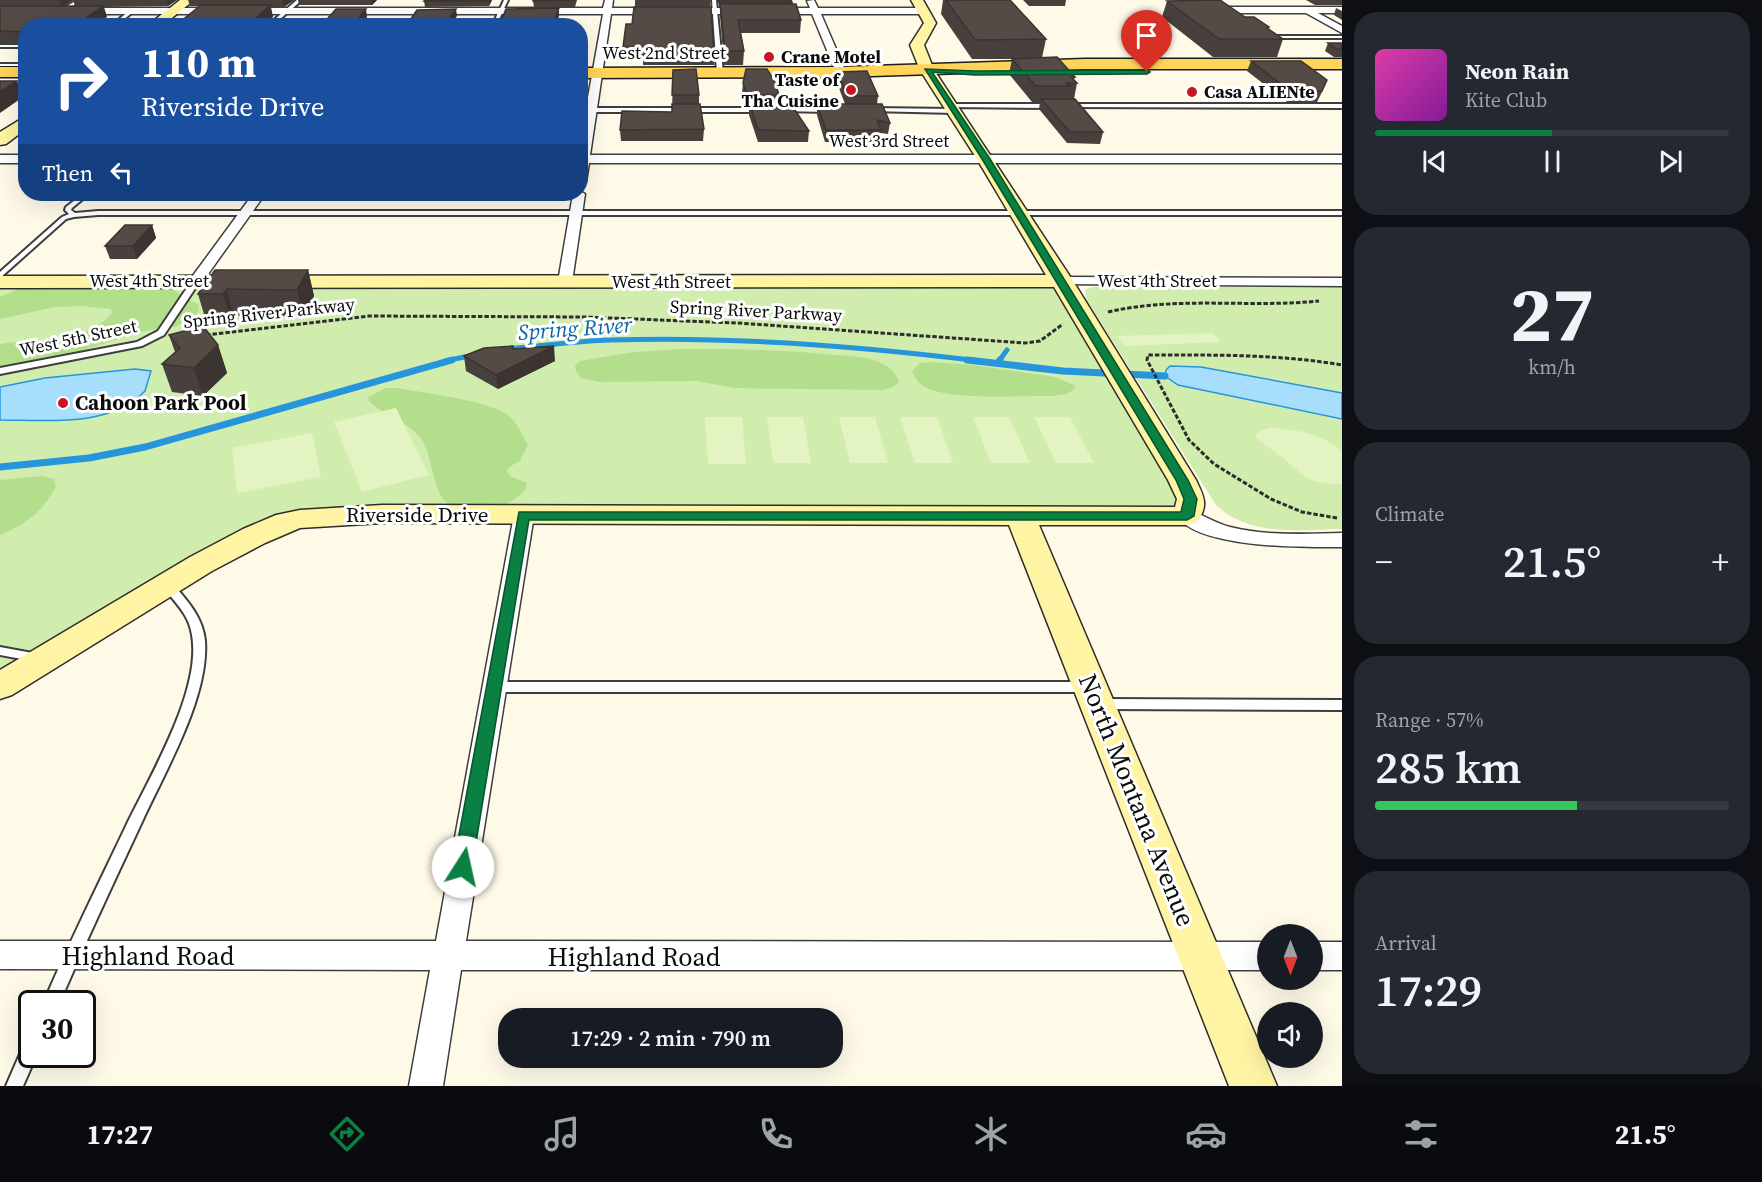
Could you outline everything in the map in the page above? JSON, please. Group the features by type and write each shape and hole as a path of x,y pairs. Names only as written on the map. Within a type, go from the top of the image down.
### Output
{"main road":[{"name":"West 2nd Street","path":"588,73 841,72 1002,65 1342,64"},
{"name":"West 2nd Street","path":"927,70 975,73 1342,72"},
{"path":"0,72 18,72"}],"street":[{"path":"163,18 188,0"},
{"path":"392,15 403,0"},
{"path":"811,0 841,72"},
{"path":"1289,0 1342,30"},
{"path":"51,12 287,11 392,15 608,6 716,11 815,11 921,5 930,27 917,45 927,70 1020,213 1187,490 1191,499 1187,516"},
{"path":"588,104 598,73 608,6"},
{"path":"1195,10 1236,13 1342,10"},
{"path":"0,140 18,127"},
{"path":"0,159 18,159"},
{"name":"West 3rd Street","path":"588,159 1342,159"},
{"path":"196,281 255,201"},
{"path":"565,282 578,201"},
{"name":"West 4th Street","path":"0,282 1342,282"},
{"name":"Riverside Drive","path":"0,686 167,585 254,536 286,522 300,519 382,514 1187,516 1212,528 1249,537 1342,540"},
{"path":"426,1086 524,515"},
{"name":"North Montana Avenue","path":"1020,515 1253,1086"},
{"name":"Highland Road","path":"0,955 1257,956"},
{"path":"1323,956 1342,956"}],"lane":[{"path":"61,12 80,0"},
{"path":"279,18 300,0"},
{"path":"498,18 506,0"},
{"path":"714,0 720,73"},
{"path":"123,18 132,11"},
{"path":"1265,32 1273,37 1342,37"},
{"path":"0,46 18,46"},
{"path":"0,65 18,65"},
{"path":"861,111 1342,106"},
{"path":"588,110 838,110"},
{"path":"73,215 68,210 77,201"},
{"path":"0,276 59,222 73,215 98,213 1342,213"},
{"path":"161,333 196,281"},
{"name":"West 5th Street","path":"0,371 139,344 161,333"},
{"path":"57,990 168,751 198,669 199,643 194,621 186,605 167,585"},
{"path":"0,651 45,660"},
{"path":"494,687 1094,696 1342,705"},
{"path":"14,1086 22,1068"}],"path":[{"name":"Spring River Parkway","path":"161,333 179,338 369,316 573,317 673,319 1024,343 1040,341 1065,323 1134,306 1281,305 1320,301"},
{"path":"1342,365 1294,357 1148,355 1147,360 1189,440 1214,464 1271,499 1302,512 1342,518"}],"green space":[{"path":"1062,281 1128,396 1187,516 300,519 0,686 0,282"},
{"path":"166,285 198,304 199,312 188,321 175,327 145,331 77,352 0,368 0,344 75,335 102,323 113,312 110,309 81,306 55,307 0,319 0,297 25,286"},
{"path":"1093,287 1342,287 1342,529 1292,530 1259,527 1229,515 1216,505 1086,299 1085,290"},
{"path":"1213,333 1221,342 1125,346 1117,336"},
{"path":"680,349 776,350 861,357 887,366 899,382 883,390 734,388 697,381 600,382 581,378 576,371 575,365 580,361 634,352"},
{"path":"920,363 973,365 1055,377 1074,385 1075,389 1066,394 1053,396 954,395 927,388 916,379 912,371"},
{"path":"386,388 473,402 501,411 510,417 528,445 520,461 509,467 507,471 510,476 527,483 526,489 512,501 494,508 460,509 446,502 440,495 428,453 418,435 369,401 368,397"},
{"path":"396,408 429,475 362,492 334,422"},
{"path":"705,417 742,417 746,464 708,464"},
{"path":"767,417 803,417 811,463 773,463"},
{"path":"839,417 875,417 888,463 850,463"},
{"path":"900,417 937,417 953,463 915,463"},
{"path":"973,417 1009,417 1030,463 991,463"},
{"path":"1034,417 1070,417 1094,463 1056,463"},
{"path":"1269,428 1308,434 1326,440 1342,451 1342,484 1319,482 1301,474 1256,437 1256,433"},
{"path":"312,433 321,477 237,493 232,448"},
{"path":"42,476 54,479 56,486 46,503 26,522 0,535 0,480"}],"water":[{"path":"1170,366 1201,367 1342,393 1342,419 1178,385 1165,376"},
{"name":"Cahoon Park Pool","path":"135,369 151,371 145,391 131,403 114,411 96,416 57,421 0,420 0,387 45,378"}],"building":[{"path":"489,0 489,1 424,1"},
{"path":"719,0 791,0 792,2 719,2"},
{"path":"946,0 1010,0 1046,39 975,40"},
{"path":"1220,0 1245,17 1254,17 1283,39 1219,39 1167,1"},
{"path":"720,4 796,4 801,20 738,20 744,51 725,51"},
{"path":"201,5 270,5 256,18 185,18"},
{"path":"0,6 103,6 86,18 18,18 18,32 0,31"},
{"path":"634,7 711,7 714,55 643,56 644,47 623,47 626,24 632,24"},
{"path":"559,8 555,18 502,18 506,9"},
{"path":"336,9 366,9 359,18 328,18"},
{"path":"456,9 450,18 412,18 417,10"},
{"path":"1328,43 1342,43 1342,49 1337,49"},
{"path":"1057,57 1075,77 1071,77 1077,83 1067,83 1070,86 1036,86 1012,59"},
{"path":"1251,61 1301,61 1327,80 1322,91 1290,91"},
{"path":"696,69 699,95 672,95 673,70"},
{"path":"746,69 767,69 775,82 779,95 747,95 743,83"},
{"path":"867,71 878,96 847,96 838,72"},
{"path":"0,81 17,81 0,92"},
{"path":"1041,99 1075,99 1103,132 1070,132"},
{"path":"672,104 700,104 704,129 620,130 622,111 672,112"},
{"path":"750,104 791,104 809,131 758,130"},
{"path":"817,104 882,104 890,123 877,120 881,130 826,130"},
{"path":"125,225 152,225 133,246 105,246"},
{"path":"215,270 308,270 297,290 227,289 223,294 198,294"},
{"path":"203,326 218,345 194,368 162,364 180,348 169,335"},
{"path":"513,346 513,349 554,346 496,375 464,356 484,348"}],"waterway":[{"name":"Spring River","path":"506,349 572,342 703,339 842,347 980,361"},
{"path":"999,361 1007,350"},
{"name":"Spring River","path":"445,361 474,355"},
{"name":"Spring River","path":"0,467 89,458 145,447 452,360"},
{"name":"Spring River","path":"967,360 1063,371 1165,376"}],"place":[{"name":"Crane Motel","path":"769,57"},
{"name":"Taste of Tha Cuisine","path":"851,90"},
{"name":"Casa ALIENte","path":"1192,92"},
{"name":"Cahoon Park Pool","path":"63,403"}],"route":[{"path":"463,867 524,515 1187,516 1191,499 1182,480 1062,281 927,70 975,73 1147,72"}]}
